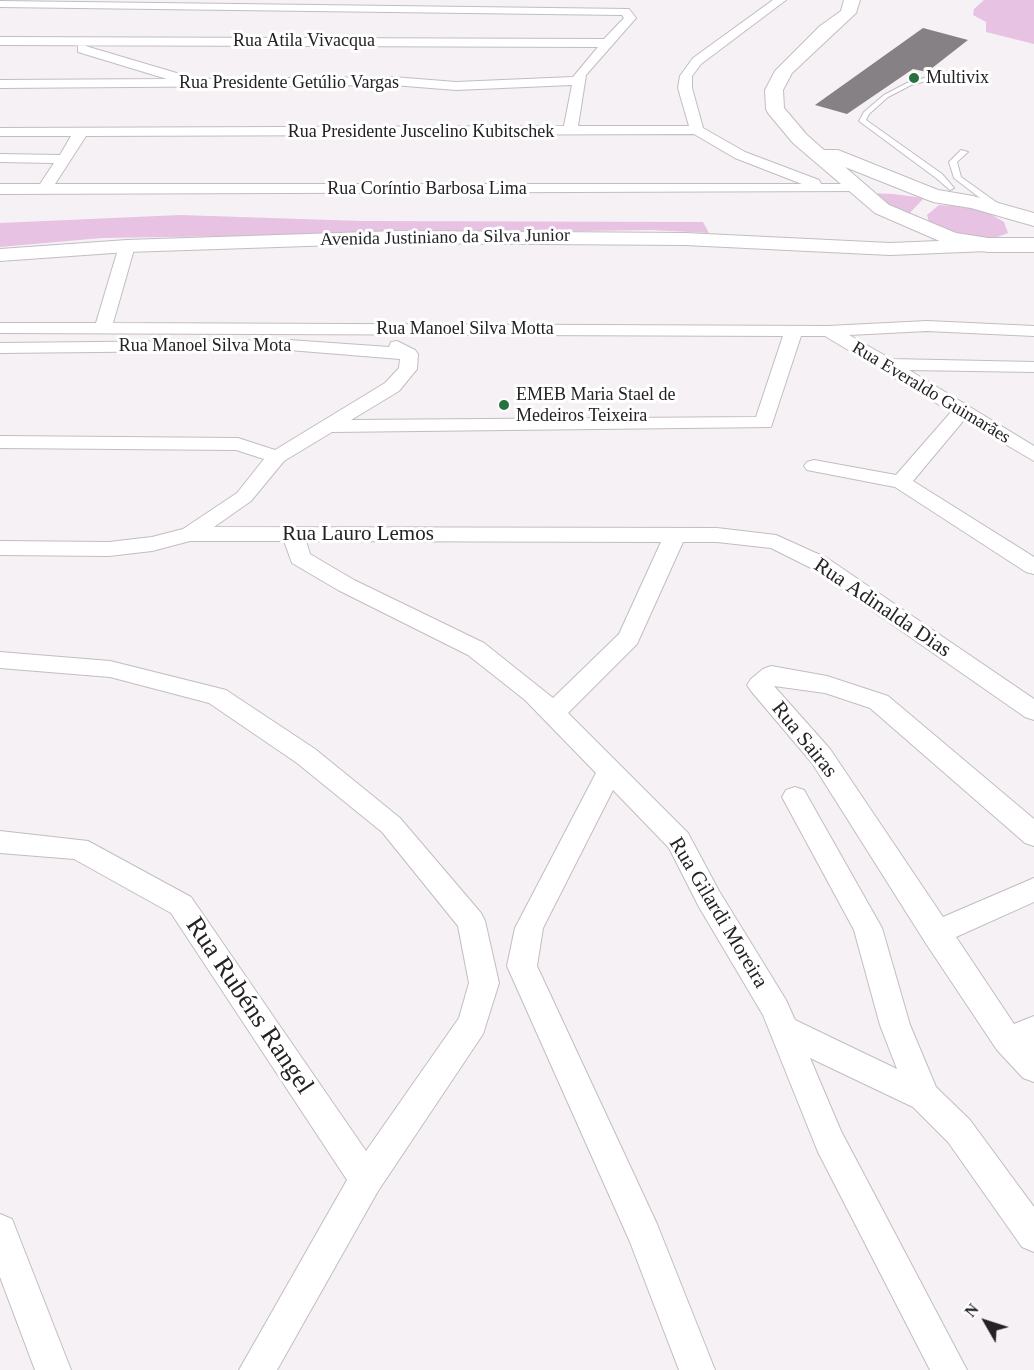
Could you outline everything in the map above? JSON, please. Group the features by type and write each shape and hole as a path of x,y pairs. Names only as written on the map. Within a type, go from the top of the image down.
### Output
{"main road":[{"path":"852,0 848,14 826,30 784,71 774,90 775,109 800,139 882,209 951,239 988,245 1034,245"},
{"path":"800,139 862,168 948,186 1034,211"},
{"path":"924,229 919,222 920,210 948,186"},
{"path":"855,188 948,186 973,202 1034,220"},
{"path":"988,245 1016,240 1022,231 1022,224 1006,213"}],"street":[{"path":"780,0 697,61 686,76 685,88 698,130 740,155 829,189"},
{"path":"0,4 104,3 628,9 630,18 580,74 570,132"},
{"path":"234,33 254,5"},
{"name":"Rua Atila Vivacqua","path":"0,41 234,33 609,43"},
{"path":"45,40 197,84"},
{"name":"Rua Presidente Getúlio Vargas","path":"0,84 393,81 491,86 578,81"},
{"path":"0,94 58,84"},
{"name":"Rua Presidente Juscelino Kubitschek","path":"0,132 698,130"},
{"path":"45,189 81,132"},
{"path":"0,158 64,159"},
{"name":"Rua Coríntio Barbosa Lima","path":"0,189 855,188"},
{"path":"890,249 913,241 924,229"},
{"name":"Avenida Justiniano da Silva Junior","path":"0,255 127,246 398,237 541,236 685,239 890,249 988,245"},
{"path":"103,328 127,246"},
{"name":"Rua Manoel Silva Motta","path":"0,328 828,331 927,326 1034,331"},
{"path":"190,534 244,497 277,457 392,387 408,369 409,354 389,340 335,328"},
{"path":"325,426 764,423 794,331"},
{"name":"Rua Everaldo Guimarães","path":"828,331 1034,455"},
{"name":"Rua Manoel Silva Mota","path":"0,348 289,345 409,354"},
{"path":"886,364 1034,367"},
{"path":"901,482 962,410"},
{"path":"0,442 238,444 277,457"},
{"path":"814,466 901,482 1034,567"},
{"name":"Rua Lauro Lemos","path":"0,548 109,549 152,544 190,534 717,535"},
{"name":"Rua Gilardi Moreira","path":"293,534 300,558 346,585 476,649 534,694 679,841 709,899 775,1009 829,1141 949,1370"},
{"path":"552,714 629,638 675,535"},
{"name":"Rua Adinalda Dias","path":"717,535 776,542 819,563 1034,711"},
{"path":"5,664 110,669 217,696 306,756 391,825 471,921 484,982 472,1024 366,1179 257,1370"},
{"name":"Rua Sairas","path":"1034,835 879,702 827,685 771,675 759,685 821,756 935,933 1021,1035 1034,1068"},
{"path":"609,772 529,928 522,966 645,1236 697,1370"},
{"path":"795,797 868,927 895,1025 924,1097"},
{"name":"Rua Rubéns Rangel","path":"0,842 78,849 181,905 366,1179"},
{"path":"935,933 1034,890"},
{"path":"784,1030 924,1097 959,1131 1034,1235"},
{"path":"0,1232 53,1370"}],"lane":[{"path":"931,78 909,84 886,96 866,113 862,121 932,170 948,186 1006,213"},
{"path":"948,186 954,162 964,152"}],"shaded area":[{"path":"984,0 1034,0 1034,44 986,32 986,22 973,15 974,9"},
{"path":"869,193 893,194 924,198 906,217"},
{"path":"939,205 967,207 987,212 1004,222 1008,233 992,239 960,235 929,222 927,215"},
{"path":"180,215 362,221 703,222 709,233 651,230 102,238 0,247 0,223"}],"building":[{"path":"923,28 968,40 927,72 913,69 847,114 815,105"}],"place":[{"name":"Multivix","path":"914,78"},
{"name":"EMEB Maria Stael de Medeiros Teixeira","path":"504,405"}]}
